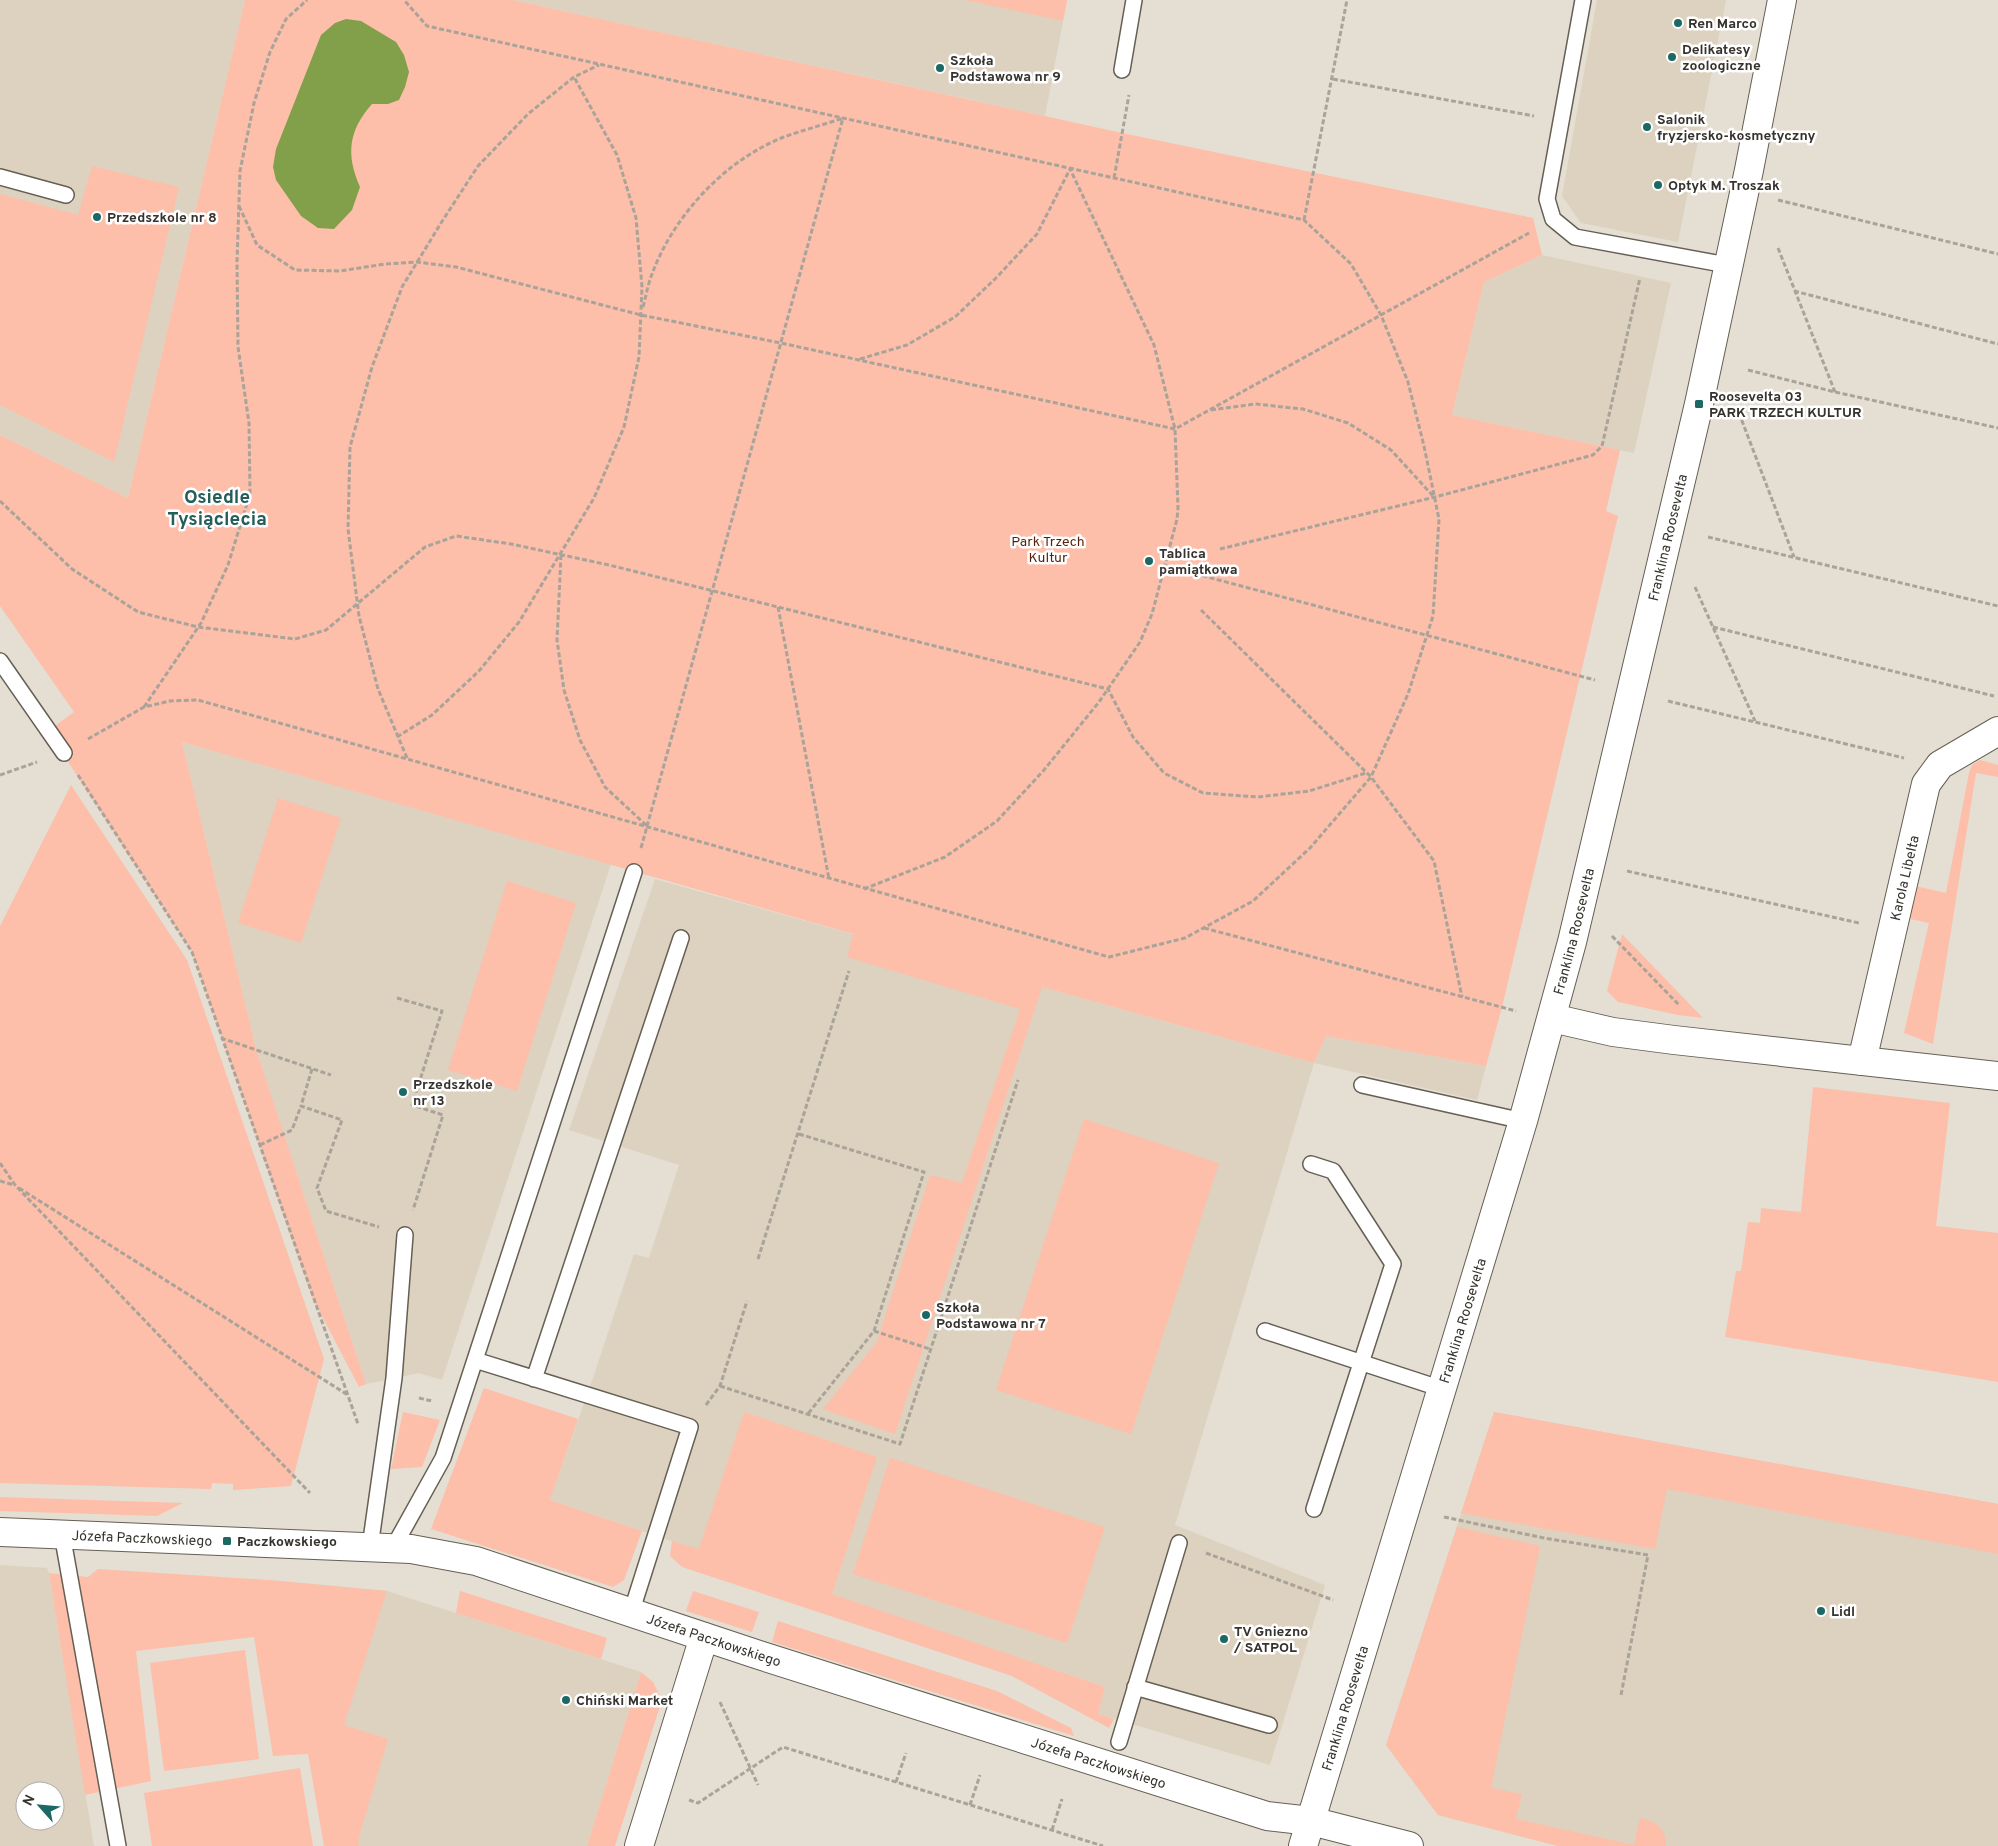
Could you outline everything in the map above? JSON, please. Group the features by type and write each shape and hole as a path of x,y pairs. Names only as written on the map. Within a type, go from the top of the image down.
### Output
{"street":[{"name":"Franklina Roosevelta","path":"1307,1833 1523,1121 1572,942 1699,404 1727,265 1749,170 1782,0"},
{"name":"Karola Libelta","path":"1862,1061 1926,784 1940,765 1998,732"},
{"path":"1552,1018 1613,1032 1998,1076"},
{"name":"Józefa Paczkowskiego","path":"0,1532 410,1549 476,1561 704,1637 1267,1816 1307,1833 1409,1846"},
{"path":"639,1846 704,1637"}],"lane":[{"path":"1122,70 1134,0"},
{"path":"1583,0 1547,199 1554,219 1575,238 1727,265"},
{"path":"0,177 66,195"},
{"path":"0,661 64,753"},
{"path":"381,1548 442,1458 634,872"},
{"path":"534,1379 681,938"},
{"path":"1362,1084 1523,1121"},
{"path":"1311,1164 1333,1171 1393,1264 1314,1509"},
{"path":"381,1548 405,1235"},
{"path":"1265,1331 1442,1390"},
{"path":"475,1360 690,1427 632,1613"},
{"path":"62,1534 118,1846"},
{"path":"1119,1742 1179,1543"},
{"path":"1135,1687 1269,1725"}],"path":[{"path":"144,707 198,627 228,565 250,494 249,423 238,347 237,262 240,171 250,120 270,52 286,19 306,0"},
{"path":"0,775 64,753 144,707 170,701 198,700 1109,958 1186,938 1253,900 1310,848 1371,777 1408,694 1433,616 1439,519 1408,382 1381,315 1351,264 1304,220 427,26 404,0"},
{"path":"1304,220 1348,0"},
{"path":"407,759 378,689 357,604 348,529 350,447 372,368 402,287 478,166 528,114 574,77 600,64"},
{"path":"397,737 432,715 479,671 519,622 594,498 624,427 639,357 642,287 636,218 617,155 574,77"},
{"path":"1333,79 1561,121"},
{"path":"641,315 652,274 674,231 704,191 744,159 783,138 843,118"},
{"path":"634,872 843,118"},
{"path":"858,360 906,345 955,317 996,278 1037,234 1070,169"},
{"path":"863,889 945,857 997,821 1044,770 1108,688 1140,642 1152,614 1166,566 1178,508 1175,429 1154,345 1070,169"},
{"path":"1777,200 1998,254"},
{"path":"239,206 256,245 295,270 340,271 385,264 417,262 456,266 641,315 781,343 1175,429 1554,219"},
{"path":"1778,248 1835,392"},
{"path":"1220,549 1434,497 1593,455 1602,446 1647,250"},
{"path":"1794,291 1998,344"},
{"path":"1748,370 1835,392 1998,428"},
{"path":"1210,410 1256,404 1303,409 1348,423 1392,450 1434,497"},
{"path":"1740,413 1794,557"},
{"path":"0,501 72,569 138,612 198,627 295,639 326,630 425,548 456,536 511,544 560,555 1108,688 1133,737 1164,774 1203,793 1258,797 1309,791 1366,773"},
{"path":"1708,537 1998,606"},
{"path":"560,555 557,640 564,690 580,740 605,787 647,827"},
{"path":"1166,566 1595,680"},
{"path":"1695,587 1755,722"},
{"path":"778,607 829,879"},
{"path":"1201,610 1371,777 1434,861 1462,997"},
{"path":"1713,627 1998,697"},
{"path":"1668,701 1912,760"},
{"path":"64,753 192,952 360,1431"},
{"path":"1627,871 1861,924"},
{"path":"1204,928 1516,1011"},
{"path":"1612,936 1680,1006"},
{"path":"758,1259 849,971"},
{"path":"301,1106 342,1120 316,1188 326,1211 405,1235 443,1115 412,1105 442,1011 397,998"},
{"path":"221,1038 331,1075"},
{"path":"260,1145 292,1130 312,1069"},
{"path":"720,1386 900,1444 1018,1080"},
{"path":"799,1134 924,1172 874,1331 807,1415"},
{"path":"0,1163 15,1185 310,1494"},
{"path":"0,1181 15,1185 348,1395"},
{"path":"690,1427 720,1386 747,1301"},
{"path":"874,1331 930,1349"},
{"path":"392,1393 460,1406"},
{"path":"1444,1516 1544,1538 1648,1555 1621,1695"},
{"path":"1179,1543 1333,1600"},
{"path":"717,1696 758,1785"},
{"path":"683,1798 698,1802 783,1747 1103,1846"},
{"path":"896,1782 906,1752"},
{"path":"970,1805 980,1775"},
{"path":"1052,1830 1062,1800"}],"shaded area":[{"name":"Przedszkole nr 8","path":"0,0 245,0 128,498 0,435"},
{"name":"Szkoła Podstawowa nr 9","path":"513,0 1067,0 1045,116"},
{"path":"1597,0 1726,0 1678,242 1581,223 1562,196"},
{"path":"346,19 361,21 396,42 404,55 409,72 399,100 388,104 372,104 358,124 354,134 351,154 360,187 352,210 334,229 318,228 301,216 276,180 273,167 276,149 321,35 335,23"},
{"path":"1542,255 1671,283 1634,453 1452,415 1484,282"},
{"name":"Przedszkole nr 13","path":"182,742 611,864 442,1380 419,1373 366,1384 256,1049"},
{"name":"Szkoła Podstawowa nr 7","path":"655,879 1314,1063 1175,1525 1325,1585 1270,1765 1098,1714 1105,1687 550,1500 634,1254 649,1258 679,1165 569,1130"},
{"path":"1326,1036 1486,1066 1477,1100 1314,1063"},
{"path":"1494,1412 1998,1504 1998,1846 1558,1846 1438,1815 1386,1745"},
{"path":"0,1565 47,1568 49,1573 94,1846 0,1846"},
{"path":"269,1580 387,1591 641,1672 587,1846 359,1846"}],"green space":[{"name":"Park Trzech Kultur","path":"245,0 513,0 1122,133 1533,218 1542,255 1484,282 1452,415 1620,450 1606,511 1618,516 1502,1007 1486,1066 1326,1036 1314,1063 1042,987 895,1434 823,1409 877,1342 930,1175 962,1183 1020,1009 847,957 853,934 182,742 256,1049 366,1384 359,1387 312,1297 192,952 48,731 74,712 0,606 0,435 128,498"},
{"path":"966,0 1067,0 1063,21"},
{"path":"92,166 179,187 114,462 0,405 0,194 78,215"},
{"path":"1980,760 1998,765 1998,777 1976,773 1933,1044 1904,1033 1929,923 1906,918 1915,886 1946,893 1969,773 1972,765"},
{"path":"71,785 187,960 324,1359 291,1486 233,1490 233,1484 212,1483 211,1489 0,1483 0,926"},
{"path":"278,798 341,818 301,943 238,923"},
{"path":"507,881 576,903 517,1091 448,1070"},
{"path":"1622,934 1703,1018 1678,1015 1618,1002 1607,991"},
{"path":"1813,1087 1950,1103 1936,1226 1998,1233 1998,1382 1725,1337 1736,1271 1741,1271 1748,1222 1760,1223 1761,1208 1801,1212"},
{"path":"1084,1119 1219,1163 1131,1434 996,1390"},
{"path":"484,1388 578,1419 550,1500 642,1531 624,1580 613,1587 431,1529"},
{"path":"403,1412 440,1420 422,1467 391,1469"},
{"path":"744,1412 877,1457 832,1594 1105,1687 1098,1714 1114,1719 1109,1728 1012,1676 682,1567 670,1556 672,1541 699,1549"},
{"path":"1494,1412 1998,1504 1998,1554 1667,1489 1655,1549 1461,1513"},
{"path":"890,1458 1105,1527 1067,1643 853,1574"},
{"path":"0,1497 183,1503 157,1516 0,1511"},
{"path":"1457,1527 1540,1546 1491,1788 1522,1794 1516,1819 1634,1845 1640,1818 1651,1821 1659,1826 1664,1834 1666,1846 1558,1846 1438,1815 1386,1745"},
{"path":"98,1569 269,1580 387,1591 344,1725 388,1739 358,1840 359,1846 324,1846 308,1754 273,1756 254,1637 136,1651 151,1781 85,1795 49,1573 88,1577"},
{"path":"460,1591 607,1638 601,1659 456,1613"},
{"path":"693,1591 759,1612 752,1632 686,1611"},
{"path":"778,1621 997,1691 1071,1728 1074,1736 772,1642"},
{"path":"245,1650 259,1759 164,1771 150,1663"},
{"path":"641,1672 653,1682 662,1700 615,1846 587,1846"},
{"path":"300,1768 313,1846 152,1846 144,1793"}],"place":[{"name":"Ren Marco","path":"1678,23"},
{"name":"Delikatesy zoologiczne","path":"1672,57"},
{"name":"Szkoła Podstawowa nr 9","path":"940,68"},
{"name":"Salonik fryzjersko-kosmetyczny","path":"1647,127"},
{"name":"Optyk M. Troszak","path":"1658,185"},
{"name":"Przedszkole nr 8","path":"97,217"},
{"name":"Roosevelta 03 PARK TRZECH KULTUR","path":"1699,404"},
{"name":"Tablica pamiątkowa","path":"1149,561"},
{"name":"Przedszkole nr 13","path":"403,1092"},
{"name":"Szkoła Podstawowa nr 7","path":"926,1315"},
{"name":"Paczkowskiego","path":"227,1541"},
{"name":"Lidl","path":"1821,1611"},
{"name":"TV Gniezno / SATPOL","path":"1224,1639"},
{"name":"Chiński Market","path":"566,1700"}],"district":[{"name":"Osiedle Tysiąclecia","path":"217,507"}]}
